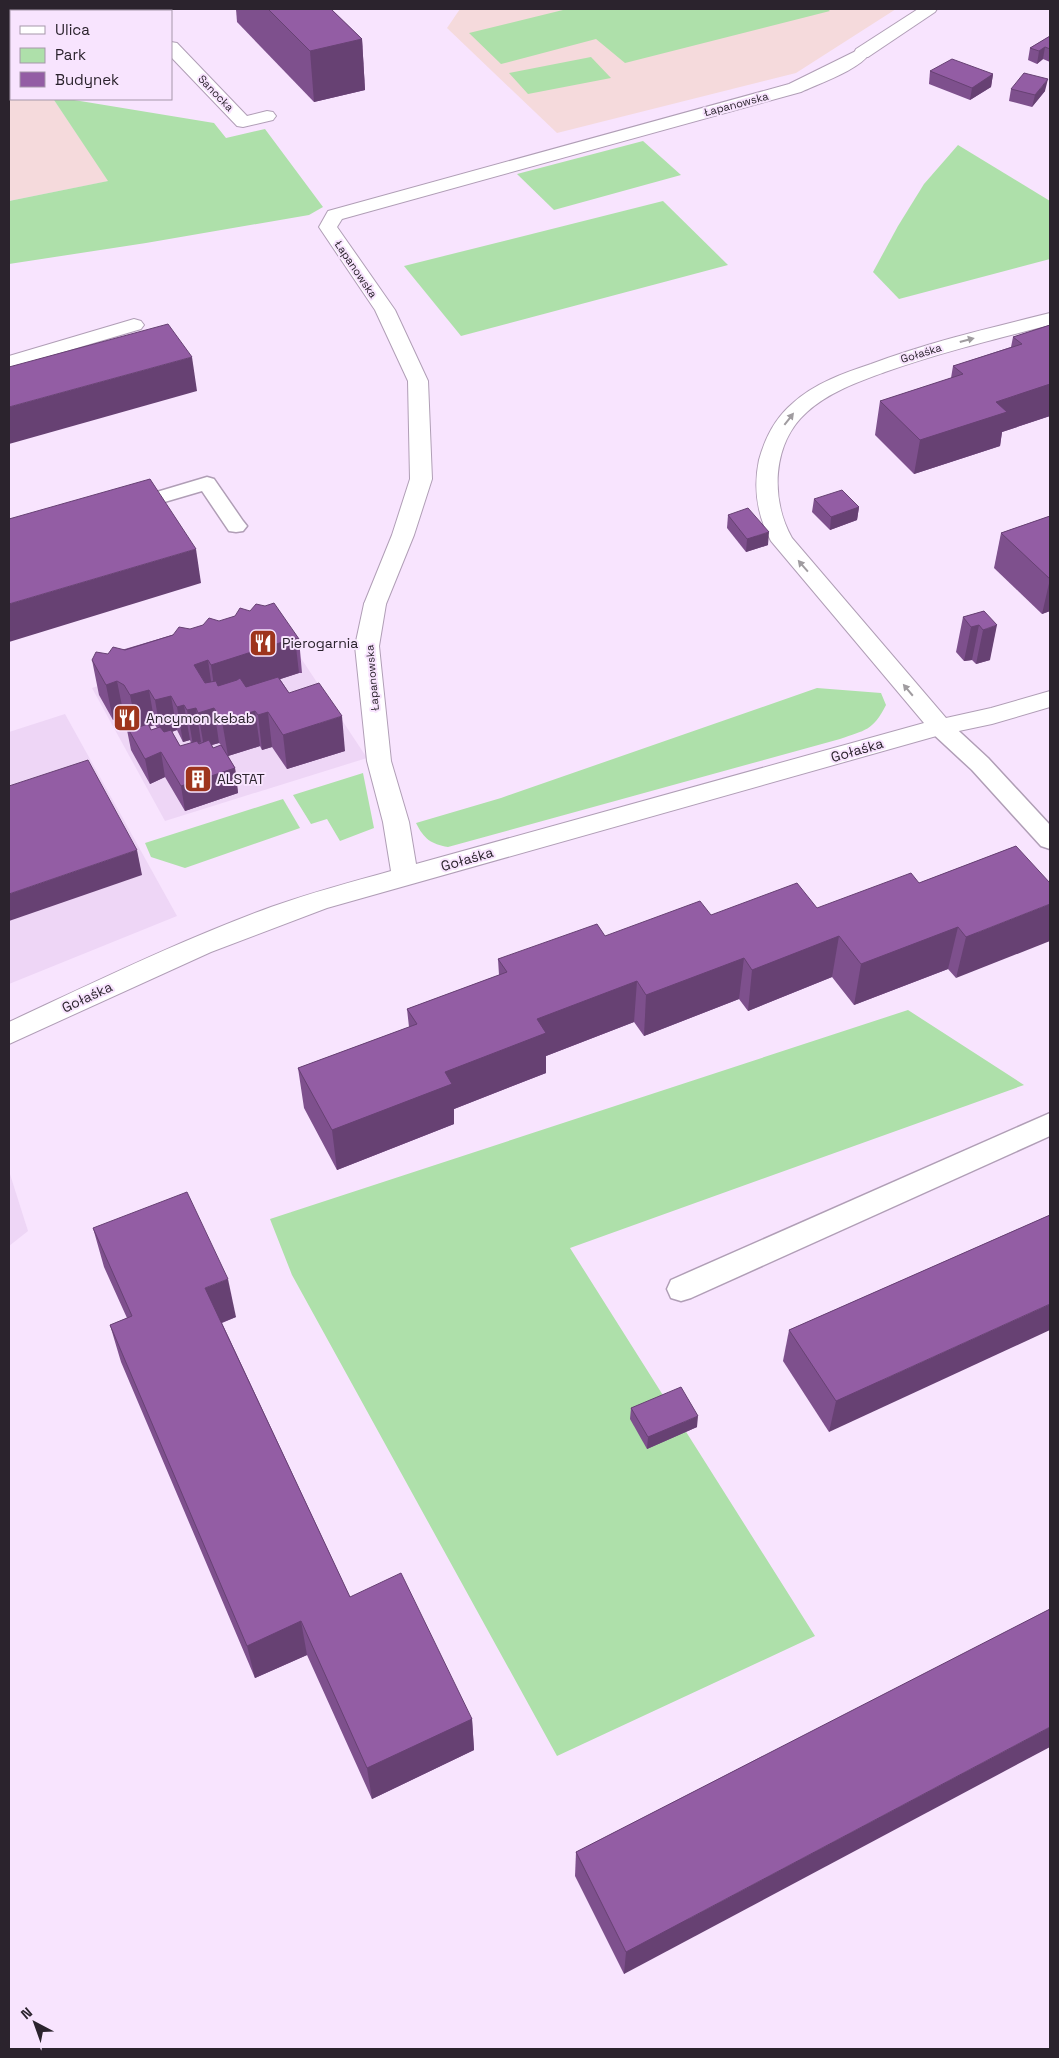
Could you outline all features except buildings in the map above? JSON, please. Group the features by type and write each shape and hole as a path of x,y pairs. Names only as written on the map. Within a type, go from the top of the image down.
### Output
{"street":[{"name":"Łapanowska","path":"405,877 396,822 380,761 368,646 375,604 403,535 421,479 418,382 385,310 328,227 335,215 795,88 844,64 929,9"},
{"name":"Sanocka","path":"172,48 243,122 267,116"},
{"name":"Gołaśka","path":"940,727 782,541 772,520 766,497 766,476 774,442 792,415 805,403 823,391 894,362 962,341 1050,319"},
{"path":"9,362 134,325"},
{"name":"Gołaśka","path":"9,1034 199,945 274,916 405,877 940,727 992,716 1050,699"}],"lane":[{"path":"111,511 207,483 236,526"},
{"path":"940,727 980,764 1050,840"},
{"path":"681,1289 1050,1124"}],"shaded area":[{"path":"460,9 896,9 796,73 557,133 447,28"},
{"path":"9,94 10,100 54,100 109,181 9,201"},
{"path":"281,628 367,758 165,821 92,688"},
{"path":"65,714 177,916 9,984 9,732"},
{"path":"9,1171 28,1231 9,1246"}],"green space":[{"path":"567,9 827,9 830,11 625,63 596,39 501,64 469,33"},
{"path":"591,57 611,78 528,94 509,73"},
{"path":"54,100 74,100 214,123 226,138 265,129 323,207 309,215 9,264 9,201 108,181"},
{"path":"643,141 681,175 554,210 517,174"},
{"path":"958,145 1050,201 1050,259 899,299 873,272 924,184"},
{"path":"663,201 728,265 461,336 404,266"},
{"path":"817,688 881,693 886,705 877,720 868,728 840,739 448,847 429,840 416,823 501,798"},
{"path":"363,773 374,828 340,841 327,819 311,824 293,795"},
{"path":"283,799 300,828 185,868 151,857 145,843"},
{"path":"908,1010 1024,1085 570,1248 815,1636 557,1756 292,1275 270,1219"}],"place":[{"name":"Pierogarnia","path":"263,643"},
{"name":"Ancymon kebab","path":"127,718"},
{"name":"ALSTAT","path":"198,779"}]}
